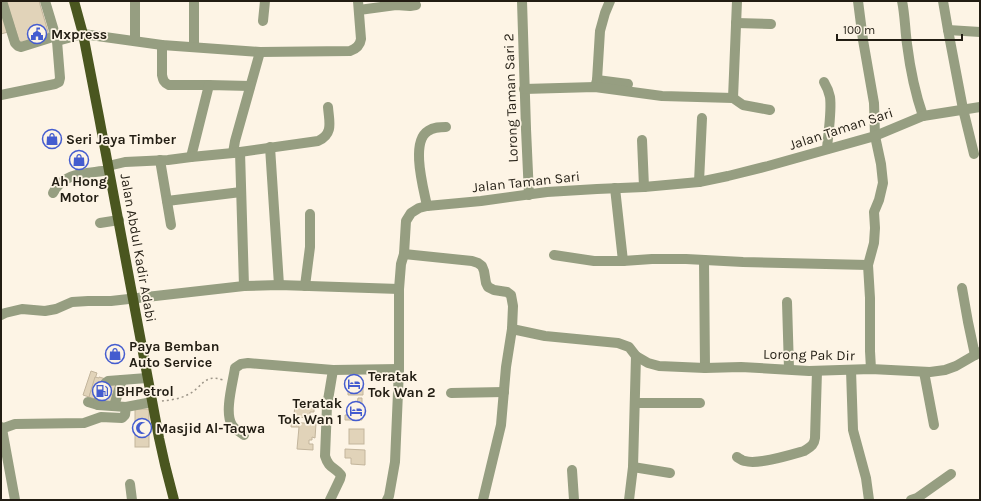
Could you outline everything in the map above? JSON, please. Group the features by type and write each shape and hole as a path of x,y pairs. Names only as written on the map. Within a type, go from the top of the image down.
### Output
{"main road":[{"name":"Jalan Abdul Kadir Adabi","path":"74,1 109,168 164,465 174,500"}],"street":[{"path":"2,1 15,43 21,47 82,34 162,45 260,52 350,51 358,47 361,39 359,5 416,5"},
{"path":"1,95 59,82 60,78 56,39 45,1"},
{"path":"135,41 136,1"},
{"path":"194,1 194,47"},
{"path":"263,21 264,1"},
{"name":"Lorong Taman Sari 2","path":"522,1 529,195"},
{"path":"596,84 600,30 610,1"},
{"path":"733,98 738,1"},
{"path":"858,1 874,103 875,136 882,164 883,183 874,212 874,243 868,265 870,291 871,369"},
{"path":"902,1 914,88 923,116"},
{"path":"943,1 963,109 974,154"},
{"path":"736,23 771,24"},
{"path":"948,30 980,32"},
{"path":"162,45 162,75 163,80 169,85 250,86"},
{"path":"244,286 241,192 235,141 260,52"},
{"path":"824,82 830,98 827,149"},
{"path":"596,84 662,96 733,98 743,105 770,110"},
{"path":"524,89 596,84 628,84"},
{"path":"191,157 209,86"},
{"path":"53,194 57,187 64,181 74,176 84,173 97,173 125,162 191,157 318,141 326,137 330,128 328,107"},
{"name":"Jalan Taman Sari","path":"387,500 395,462 399,369 399,289 401,264 404,254 406,221 410,213 427,206 481,201 547,192 644,187 699,182 768,166 875,136 923,116 980,107"},
{"path":"699,182 702,118"},
{"path":"427,206 419,167 419,152 422,138 427,131 435,127 446,127"},
{"path":"642,140 644,187"},
{"path":"270,147 279,285"},
{"path":"160,160 171,225"},
{"path":"615,188 623,261"},
{"path":"167,200 241,192"},
{"path":"305,286 310,247 310,214"},
{"path":"100,223 119,220"},
{"path":"404,254 472,261 478,263 482,266 488,287 494,290 507,292 510,295 512,306 512,329 506,367 501,425 484,500"},
{"path":"554,255 594,261 652,259 868,265"},
{"path":"704,260 705,368"},
{"path":"1,315 22,309 45,311 56,309 72,302 133,299 244,286 279,285 399,289"},
{"path":"962,288 968,322 978,354"},
{"path":"788,302 788,370"},
{"name":"Lorong Pak Dir","path":"512,329 545,336 618,343 629,347 636,356 648,363 659,366 705,368 741,367 817,371 871,369 930,372 945,370 956,366 978,354"},
{"path":"629,500 633,467 636,356"},
{"path":"244,435 232,425 228,410 235,368 241,364 248,363 333,370 399,369"},
{"path":"330,500 341,475 330,467 325,456 327,406 333,370"},
{"path":"851,370 853,430 866,478 869,500"},
{"path":"737,457 745,461 762,461 804,451 810,448 814,443 815,438 817,371"},
{"path":"924,372 934,425"},
{"path":"98,405 104,383 108,381 147,378"},
{"path":"114,406 122,380"},
{"path":"451,393 504,392"},
{"path":"88,402 98,405 126,407 152,402"},
{"path":"635,403 700,403"},
{"path":"14,500 1,428 15,424 84,423 101,417 122,418 125,415 126,407"},
{"path":"633,467 670,473"},
{"path":"572,470 574,500"},
{"path":"915,499 951,474"},
{"path":"130,484 132,500"}],"path":[{"path":"152,402 170,400 187,395 195,391 210,378 217,378"}],"building":[{"path":"6,1 39,1 49,35 20,44"},
{"path":"1,8 8,32 1,34"},
{"path":"91,371 97,373 89,397 83,395"},
{"path":"95,377 117,382 110,404 89,397"},
{"name":"Teratak Tok Wan 2","path":"345,380 363,380 363,395 348,395 348,387 345,387"},
{"path":"358,398 362,398 362,404 357,404"},
{"path":"295,402 314,403 314,412 310,412 310,418 294,417"},
{"name":"Teratak Tok Wan 1","path":"349,406 362,406 362,420 345,420 345,415 349,415"},
{"name":"Masjid Al-Taqwa","path":"135,409 149,409 149,447 135,447"},
{"path":"291,422 316,424 315,438 312,437 312,440 309,440 309,444 313,444 313,450 297,449 299,427 291,427"},
{"path":"349,429 364,429 364,444 349,444"},
{"path":"345,449 365,450 365,465 351,464 351,458 345,458"}],"place":[{"name":"Mxpress","path":"37,34"},
{"name":"Seri Jaya Timber","path":"52,139"},
{"name":"Ah Hong Motor","path":"79,160"},
{"name":"Paya Bemban Auto Service","path":"115,354"},
{"name":"Teratak Tok Wan 2","path":"354,384"},
{"name":"BHPetrol","path":"102,391"},
{"name":"Teratak Tok Wan 1","path":"356,411"},
{"name":"Masjid Al-Taqwa","path":"142,428"}]}
